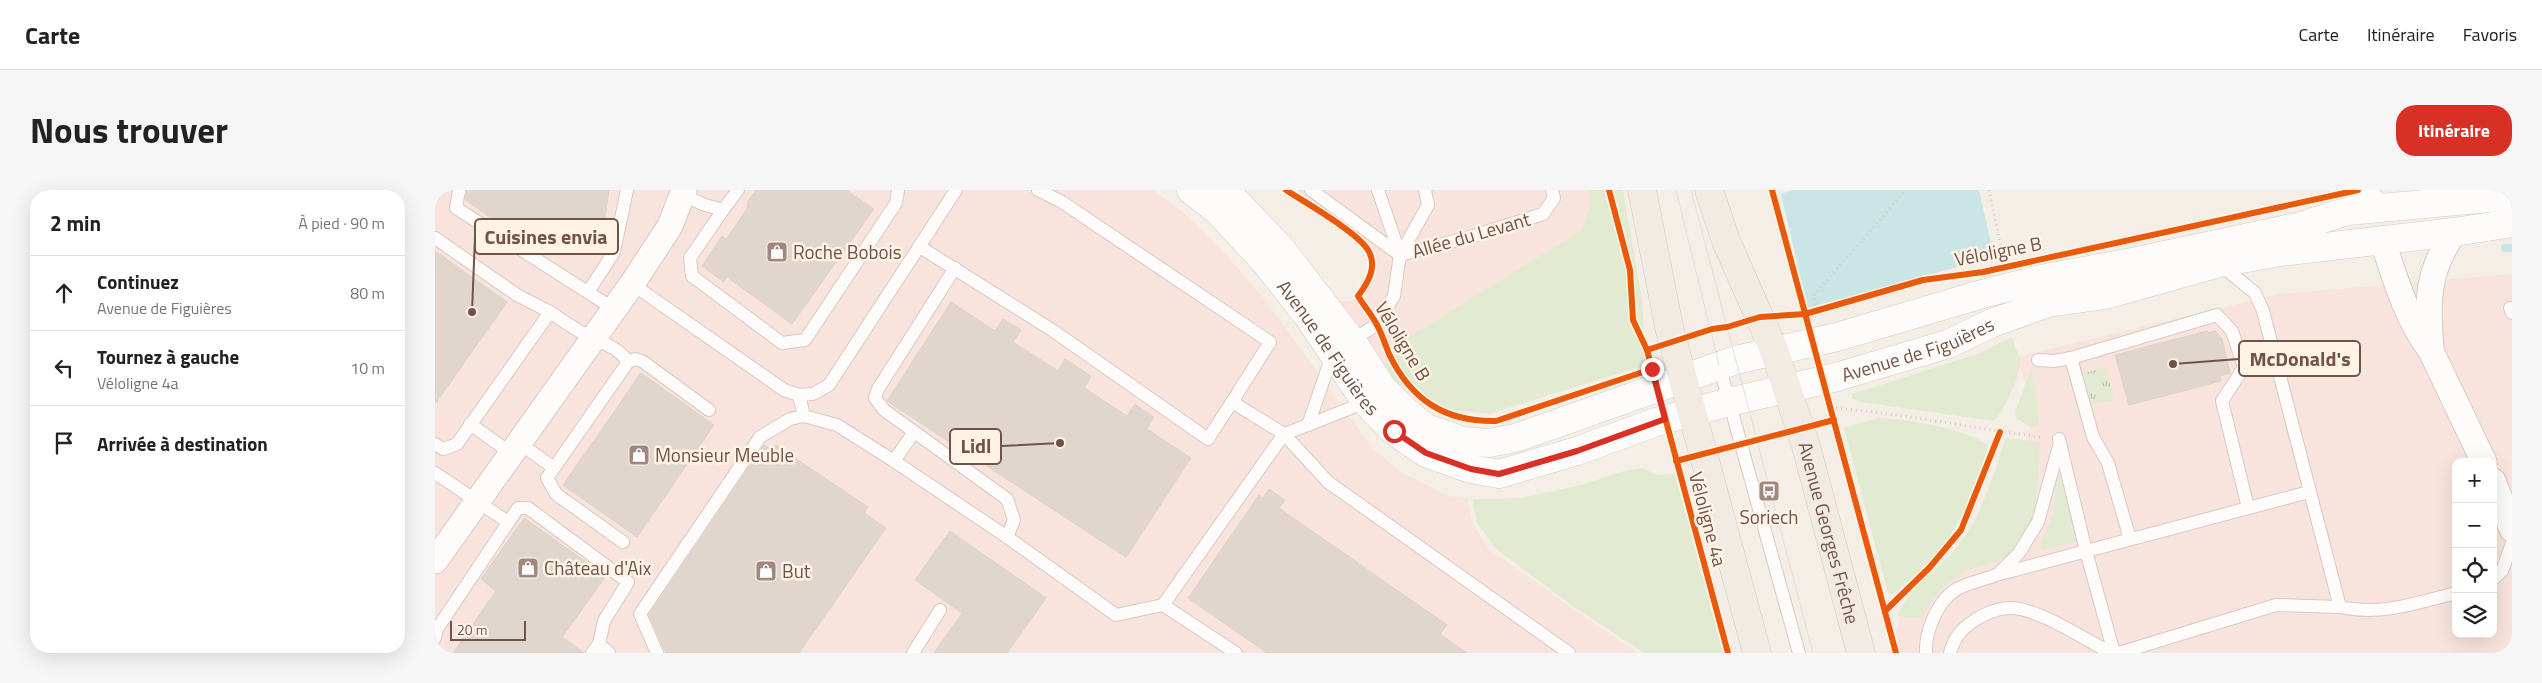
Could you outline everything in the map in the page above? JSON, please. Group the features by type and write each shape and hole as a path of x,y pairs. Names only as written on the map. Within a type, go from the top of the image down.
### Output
{"main road":[{"name":"Avenue de Figuières","path":"1191,190 1218,210 1343,347 1405,411 1426,428 1463,441 1489,443 1515,438 1719,365 1774,350 1820,341 1981,294 2045,291 2105,295 2219,263 2280,252 2454,232 2512,223"},
{"name":"Avenue de Figuières","path":"1225,190 1281,249 1343,347 1366,402 1394,431 1426,453 1471,469 1499,474 1577,451 1656,422 1729,402 1823,380 1948,344 1992,323 2045,291 2137,261 2297,226 2348,211 2373,196 2441,200 2512,196"},
{"path":"1642,190 1656,269 1692,412 1757,653"},
{"name":"Avenue Georges Frêche","path":"1709,190 1726,241 1774,350 1806,446 1861,653"},
{"path":"2373,196 2382,239"}],"street":[{"path":"435,561 632,284 669,226 679,192"},
{"path":"2431,351 2429,304 2431,281 2440,254 2454,232"},
{"path":"2382,239 2406,309 2419,336 2431,351 2482,458"},
{"path":"2497,491 2512,529"}],"lane":[{"path":"459,190 456,208 614,309"},
{"path":"588,292 614,252 627,190"},
{"path":"738,190 690,258 691,276 782,343 805,340 896,203 898,190"},
{"path":"632,284 785,390 799,395 813,394 829,385 956,190"},
{"path":"920,247 1052,330 1208,438 1270,342 1070,207 1038,190"},
{"path":"1311,190 1400,255"},
{"path":"1378,190 1400,255"},
{"path":"1308,425 1343,347 1377,324 1394,296 1400,255 1428,205 1425,190"},
{"name":"Allée du Levant","path":"1400,255 1470,237 1543,214 1554,198 1552,190"},
{"path":"679,192 723,210"},
{"path":"435,238 517,295 550,312 593,339 611,345 624,355 628,362"},
{"path":"2219,263 2255,293 2263,311 2340,607"},
{"path":"955,268 878,389 875,398 884,410 1007,499 1014,520 1007,537"},
{"path":"435,444 443,449 457,444 550,312"},
{"path":"2039,360 2054,361 2071,358 2217,315 2232,331 2243,367 2222,401 2248,508"},
{"path":"2071,358 2093,438 2108,464 2130,539"},
{"path":"623,542 556,494 547,478 628,362 642,361 709,410"},
{"path":"1719,365 1799,653"},
{"path":"799,395 804,416"},
{"path":"1232,402 1284,434 1328,482 1569,653"},
{"path":"657,653 640,614 760,437 790,419 804,416 837,425 1007,537 1116,615 1163,604 1284,434 1366,402"},
{"path":"470,424 554,468"},
{"path":"894,461 914,432"},
{"path":"2060,441 2112,653"},
{"path":"1996,575 2019,553 2038,522 2060,441"},
{"path":"436,475 508,522"},
{"path":"1926,653 1926,642 1937,612 1955,591 1996,575 2309,492"},
{"path":"436,632 518,508 529,508 628,582 603,621 600,650"},
{"path":"2497,575 2502,571 2512,543"},
{"path":"2119,653 2276,605 2386,611 2452,594"},
{"path":"1163,604 1235,653"},
{"path":"1951,653 1954,639 1969,624 1985,614 2009,607 2028,610 2112,653"},
{"path":"913,653 940,610"}],"path":[{"path":"1820,341 1818,310 1813,296 1906,190"},
{"path":"1989,190 2003,258"},
{"path":"1820,341 1805,314 1827,307"},
{"path":"1823,380 1832,411 1884,412 2060,441"},
{"path":"1997,440 2000,432"}],"shaded area":[{"path":"435,190 1153,190 1184,213 1229,258 1266,301 1372,448 1401,472 1448,496 1467,498 1473,525 1490,550 1637,653 435,653"},
{"path":"1296,190 1588,190 1591,202 1582,230 1385,372 1337,302 1352,301 1365,294 1377,274 1374,252 1361,237"},
{"path":"2512,274 2512,653 1889,653 1905,603 2002,552 2033,409 2017,357 2279,294"}],"green space":[{"path":"1588,190 1623,190 1642,300 1646,365 1489,414 1426,407 1385,372 1388,350 1582,230 1591,202"},
{"path":"2012,337 2020,360 2020,366 2015,383 2002,411 1993,421 1860,402 1852,398 1852,394 1977,354"},
{"path":"2106,367 2114,400 2092,405 2083,373"},
{"path":"2031,368 2037,399 2039,425 2031,427 2017,419 2015,413"},
{"path":"1877,418 1934,425 1965,434 1987,445 1987,450 1962,516 1945,544 1931,560 1893,594 1888,593 1844,428"},
{"path":"2006,438 2040,442 2038,486 2033,516 2020,542 2005,557 1965,572 1951,580 1934,598 1921,618 1897,616 1910,594 1947,558 1971,527 1988,490"},
{"path":"1643,468 1656,475 1675,474 1723,653 1645,653 1574,607 1496,549 1477,523 1472,499 1522,498 1585,484 1624,471"},
{"path":"2058,469 2078,538 2075,542 2042,550 2040,547 2054,512"}],"water":[{"path":"1792,190 1979,190 1994,257 1808,308 1781,194"}],"building":[{"path":"467,190 609,190 602,238 499,224 466,200"},
{"name":"Roche Bobois","path":"756,190 846,190 874,209 792,324 727,277 724,282 702,266 722,236 726,239 747,209 748,201"},
{"path":"435,251 507,302 435,404"},
{"path":"951,302 995,331 1003,319 1021,330 1013,342 1058,371 1065,359 1091,376 1084,388 1127,416 1135,404 1154,417 1147,429 1191,458 1126,557 887,401"},
{"path":"2207,331 2208,333 2215,331 2222,339 2230,373 2220,376 2221,381 2129,405 2115,355"},
{"name":"Monsieur Meuble","path":"641,373 714,425 637,537 563,485"},
{"name":"But","path":"764,445 773,450 776,445 868,507 864,513 886,528 799,653 666,653 649,615"},
{"path":"1269,489 1285,500 1279,508 1447,625 1440,634 1467,653 1267,653 1188,598 1259,495 1263,498"},
{"path":"524,518 606,576 562,637 584,653 453,653 496,591 481,579"},
{"path":"950,531 1046,598 1007,653 934,653 962,613 915,580"}],"waterway":[{"path":"2505,248 2512,248"}],"tram line":[{"path":"1676,190 1719,365"},
{"path":"1691,190 1813,653"}],"cycle path":[{"name":"Véloligne B","path":"1286,190 1353,235 1368,250 1371,256 1372,268 1368,280 1358,296 1375,321 1389,354 1408,384 1419,396 1446,412 1461,417 1496,421 1652,369"},
{"name":"Véloligne 4a","path":"1609,190 1630,270 1633,320 1647,350 1728,653"},
{"path":"1772,190 1896,653"},
{"name":"Véloligne B","path":"1647,350 1712,329 1727,327 1760,317 1805,314 1923,280 1983,272 2358,190"},
{"path":"1676,461 1834,420"},
{"path":"1885,611 1930,567 1961,530 2000,432"}],"place":[{"name":"Roche Bobois","path":"777,252"},
{"name":"Cuisines envia","path":"472,312"},
{"name":"McDonald's","path":"2173,364"},
{"name":"Lidl","path":"1060,443"},
{"name":"Monsieur Meuble","path":"639,455"},
{"name":"Soriech","path":"1769,491"},
{"name":"Château d'Aix","path":"528,568"},
{"name":"But","path":"766,571"}],"route":[{"path":"1394,431 1426,453 1471,469 1499,474 1577,451 1665,419 1652,369"}]}
